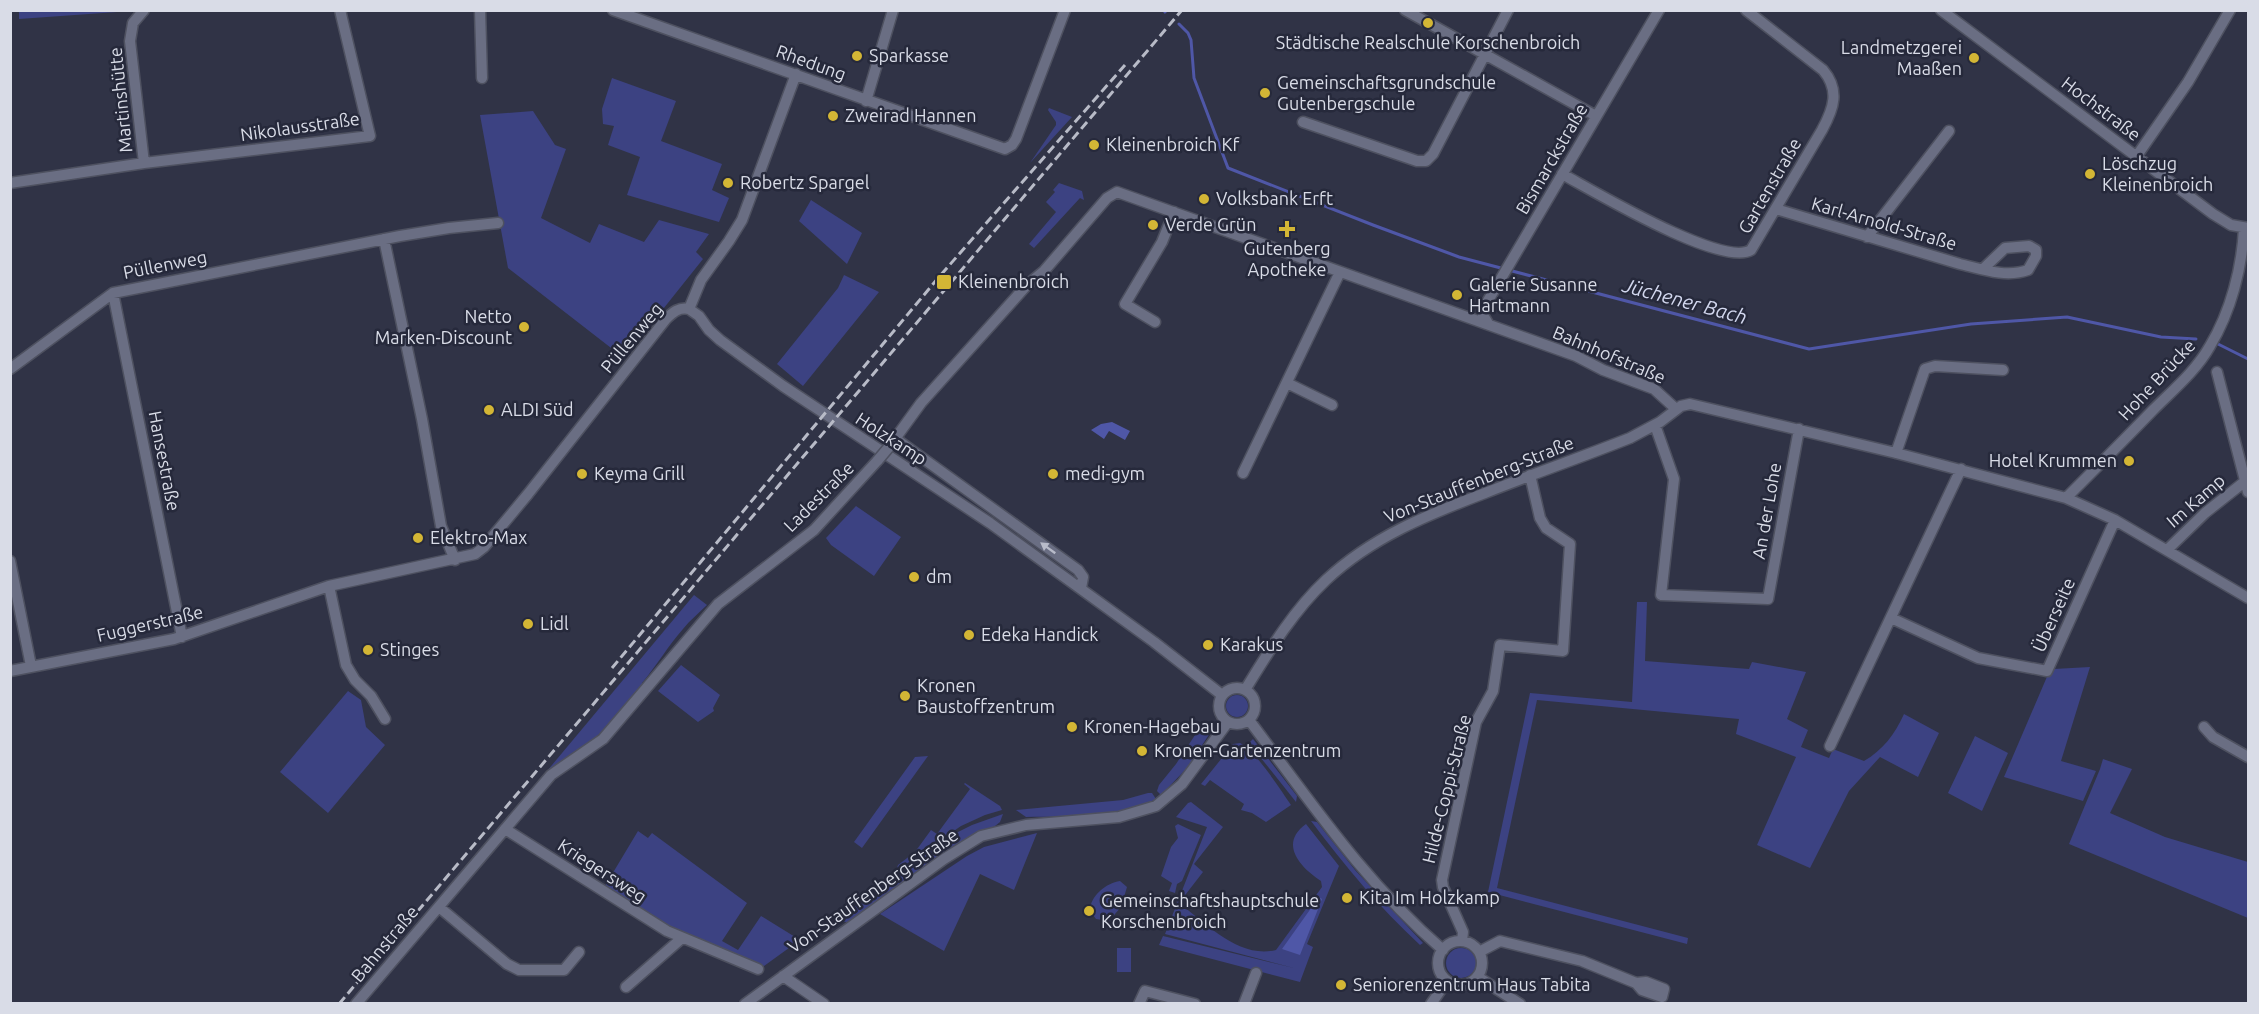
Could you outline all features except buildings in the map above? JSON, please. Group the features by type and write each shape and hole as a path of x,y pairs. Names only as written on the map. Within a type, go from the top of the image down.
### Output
{"street":[{"name":"Martinshütte","path":"10,183 144,163 130,34 136,18 144,10"},
{"name":"Nikolausstraße","path":"144,163 370,136 340,10"},
{"path":"480,10 482,78"},
{"path":"866,101 893,10"},
{"name":"Rhedung","path":"614,11 796,74 998,148 1009,148 1016,139 1065,10"},
{"path":"1405,10 1596,116"},
{"path":"1303,122 1426,161 1433,154 1508,10"},
{"name":"Bismarckstraße","path":"1489,325 1483,317 1483,311 1659,10"},
{"name":"Gartenstraße","path":"1562,174 1675,235 1734,253 1745,254 1751,250 1829,117 1834,102 1834,92 1828,77 1815,63 1746,10"},
{"name":"Hochstraße","path":"1941,10 2219,219 2246,228"},
{"path":"2136,157 2188,82 2230,10"},
{"name":"Püllenweg","path":"329,586 455,560 475,554 484,547 666,319 677,310 690,309 700,280 742,220 796,74"},
{"path":"1868,237 1949,131"},
{"name":"Bahnhofstraße","path":"1112,194 1120,193 1576,356 1603,370 1651,387 1662,394 1676,409 1687,404 1696,404 1961,469 2066,498 2115,520 2248,598"},
{"name":"Ladestraße","path":"505,829 555,771 603,739 718,604 814,530 893,443 921,403 1112,194"},
{"name":"Karl-Arnold-Straße","path":"1776,209 1868,237 1983,269 1998,272 2025,272 2032,266 2036,250 2029,246 2005,248 1983,269"},
{"path":"1155,322 1125,304 1162,242 1174,212"},
{"name":"Püllenweg","path":"10,369 113,292 384,239 449,228 498,223"},
{"name":"Hohe Brücke","path":"2066,498 2188,375 2206,352 2219,329 2232,296 2246,228"},
{"path":"384,239 422,419 441,526 455,560"},
{"path":"1243,474 1340,273"},
{"name":"Hansestraße","path":"113,292 182,637"},
{"name":"Holzkamp","path":"690,309 720,340 783,386 840,426 980,516 1082,588 1222,694"},
{"path":"1896,453 1925,369 1935,366 2003,370"},
{"path":"2217,372 2248,484"},
{"path":"1287,383 1332,405"},
{"name":"Von-Stauffenberg-Straße","path":"1245,690 1295,614 1325,581 1350,560 1406,525 1630,438 1655,425 1676,409"},
{"name":"An der Lohe","path":"1655,425 1674,479 1661,595 1768,599 1799,429"},
{"name":"Holzkamp","path":"893,443 1078,570 1083,577 1082,588"},
{"path":"1830,746 1961,469"},
{"name":"Hilde-Coppi-Straße","path":"1462,941 1462,932 1442,880 1476,722 1493,691 1500,645 1563,651 1570,544 1545,528 1538,510 1530,475"},
{"name":"Im Kamp","path":"2167,550 2205,513 2248,484"},
{"name":"Überseite","path":"1891,618 1978,658 2047,671 2115,520"},
{"path":"10,561 32,666"},
{"path":"329,586 346,665 355,680 371,696 385,719"},
{"name":"Fuggerstraße","path":"10,671 182,637 329,586"},
{"path":"1235,688 1245,690 1253,698 1255,704 1249,720 1238,724 1228,722 1220,715 1218,704 1222,694 1235,688"},
{"path":"1249,720 1364,872 1401,912 1443,950"},
{"name":"Von-Stauffenberg-Straße","path":"745,1004 944,859 981,836 1026,825 1119,817 1153,807 1182,784 1228,722"},
{"path":"2204,728 2213,737 2248,757"},
{"name":"Bahnstraße","path":"356,1004 505,829"},
{"name":"Kriegersweg","path":"505,829 654,923 682,938 758,969"},
{"name":"Bahnstraße","path":"439,907 516,970 564,969 579,952"},
{"path":"626,987 682,938"},
{"path":"1462,941 1475,947 1479,952 1482,965 1474,981 1463,985 1447,981 1439,969 1438,962 1443,950 1455,942 1462,941"},
{"path":"1479,952 1500,941 1576,959 1635,983"},
{"path":"1244,1004 1256,973"},
{"path":"783,976 824,1004"},
{"path":"1478,976 1520,1004"},
{"path":"1431,1004 1447,981"},
{"path":"1139,1004 1145,991 1195,1004"}],"shaded area":[{"path":"19,10 131,11 19,19"},
{"path":"612,78 676,101 661,141 722,164 712,190 729,198 719,222 627,195 640,157 608,145 614,126 603,124 602,109"},
{"path":"1049,108 1072,117 1030,163 1056,125"},
{"path":"533,111 555,145 566,149 541,218 590,243 599,224 644,242 659,220 709,234 696,252 703,259 624,358 508,268 480,115"},
{"path":"1059,183 1082,191 1084,200 1080,198 1034,248 1029,244 1056,212 1046,202"},
{"path":"811,200 862,233 847,264 799,221"},
{"path":"844,275 879,292 803,386 777,364 838,288"},
{"path":"1112,422 1130,431 1125,440 1109,431 1104,439 1091,430 1101,424"},
{"path":"856,506 901,537 874,576 831,545 826,538"},
{"path":"694,595 707,605 678,635 642,683 643,685 593,741 547,771"},
{"path":"1637,602 1647,602 1645,661 1749,669 1752,662 1806,672 1787,719 1808,730 1801,747 1829,758 1833,749 1864,761 1888,741 1904,714 1939,733 1918,777 1880,757 1849,791 1810,868 1757,845 1796,757 1736,734 1739,719 1537,700 1497,888 1688,938 1687,944 1488,892 1530,693 1632,702"},
{"path":"681,665 720,695 713,708 714,711 698,722 658,691"},
{"path":"2090,667 2061,761 2096,771 2083,801 2004,777 2049,672 2054,669"},
{"path":"348,691 361,700 366,727 385,745 328,813 280,772"},
{"path":"1237,695 1245,698 1248,706 1245,714 1237,717 1229,714 1226,706 1229,698"},
{"path":"1203,728 1210,733 1188,767 1161,795 1157,791 1159,785 1199,729"},
{"path":"1975,736 2008,753 1982,811 1948,793"},
{"path":"1253,739 1297,796 1296,802 1249,743"},
{"path":"1240,743 1260,761 1291,805 1266,822 1252,813 1241,810 1244,804 1210,780 1205,786 1201,784 1233,744"},
{"path":"928,756 862,848 854,842 915,757"},
{"path":"2103,759 2132,769 2110,813 2165,837 2248,862 2248,918 2069,844"},
{"path":"965,783 1000,806 1002,810 961,826 896,871 898,865 915,852 931,830 937,834 970,789"},
{"path":"1152,793 1156,799 1127,810 1110,813 1026,817 1016,810 1123,800"},
{"path":"1191,802 1223,827 1194,864 1203,872 1179,903 1236,945 1262,951 1276,950 1322,887 1321,881 1300,863 1293,847 1298,832 1306,824 1339,866 1307,944 1313,947 1300,982 1159,945 1163,936 1294,968 1165,934 1207,827 1176,817"},
{"path":"1003,814 1000,822 995,826 960,843 848,923 838,919 954,834"},
{"path":"1311,821 1317,822 1355,870 1423,943 1420,945 1376,901"},
{"path":"1178,824 1201,835 1182,881 1177,884 1175,893 1169,891 1172,883 1161,876 1171,847 1178,838 1175,826"},
{"path":"638,831 648,838 652,833 747,903 722,941 738,950 761,916 800,940 764,966 668,927 605,886"},
{"path":"1037,833 1014,890 980,874 944,951 880,914 984,847"},
{"path":"1120,881 1127,887 1121,907 1109,921 1096,919 1090,911 1096,895 1104,887"},
{"path":"1319,897 1322,899 1300,955 1282,949"},
{"path":"1117,948 1131,948 1131,972 1117,972"},
{"path":"1461,948 1467,949 1475,957 1475,969 1467,977 1461,978 1455,977 1447,969 1446,963 1447,957 1455,949"}],"waterway":[{"name":"Jüchener Bach","path":"1179,24 1191,40 1194,78 1228,168 1459,257 1809,349 1971,324 2067,317 2161,337 2196,339"},
{"name":"Jüchener Bach","path":"2218,344 2248,359"}],"railway":[{"path":"339,1004 1182,10"},
{"path":"612,668 939,277 1125,65"}],"place":[{"name":"Städtische Realschule Korschenbroich","path":"1428,23"},
{"name":"Sparkasse","path":"857,56"},
{"name":"Landmetzgerei Maaßen","path":"1974,58"},
{"name":"Gemeinschaftsgrundschule Gutenbergschule","path":"1265,93"},
{"name":"Zweirad Hannen","path":"833,116"},
{"name":"Kleinenbroich Kf","path":"1094,145"},
{"name":"Löschzug Kleinenbroich","path":"2090,174"},
{"name":"Robertz Spargel","path":"728,183"},
{"name":"Volksbank Erft","path":"1204,199"},
{"name":"Verde Grün","path":"1153,225"},
{"name":"Gutenberg Apotheke","path":"1287,229"},
{"name":"Kleinenbroich","path":"944,282"},
{"name":"Galerie Susanne Hartmann","path":"1457,295"},
{"name":"Netto Marken-Discount","path":"524,327"},
{"name":"ALDI Süd","path":"489,410"},
{"name":"Hotel Krummen","path":"2129,461"},
{"name":"Keyma Grill","path":"582,474"},
{"name":"medi-gym","path":"1053,474"},
{"name":"Elektro-Max","path":"418,538"},
{"name":"dm","path":"914,577"},
{"name":"Lidl","path":"528,624"},
{"name":"Edeka Handick","path":"969,635"},
{"name":"Karakus","path":"1208,645"},
{"name":"Stinges","path":"368,650"},
{"name":"Kronen Baustoffzentrum","path":"905,696"},
{"name":"Kronen-Hagebau","path":"1072,727"},
{"name":"Kronen-Gartenzentrum","path":"1142,751"},
{"name":"Kita Im Holzkamp","path":"1347,898"},
{"name":"Gemeinschaftshauptschule Korschenbroich","path":"1089,911"},
{"name":"Seniorenzentrum Haus Tabita","path":"1341,985"}]}
